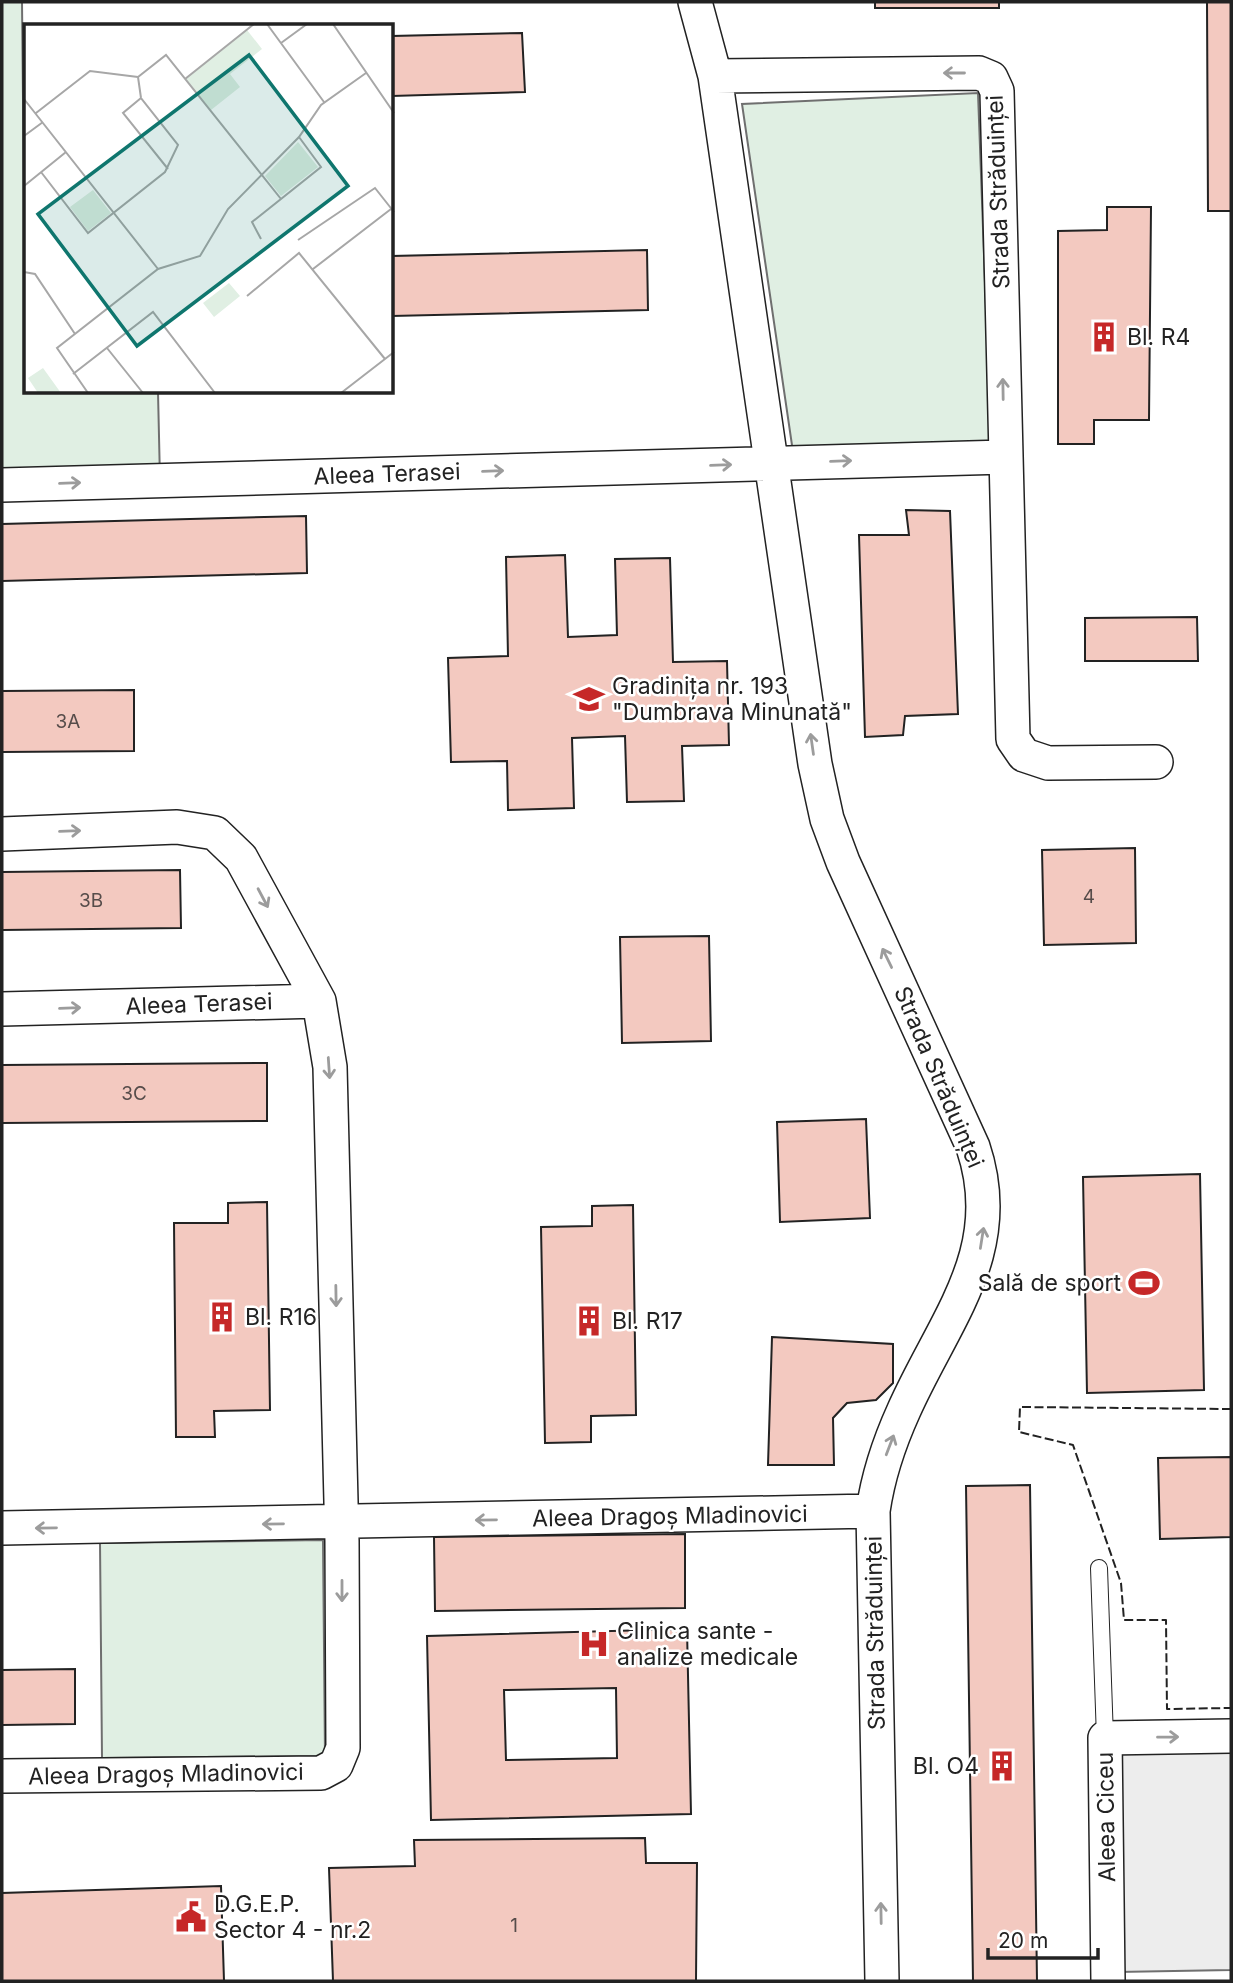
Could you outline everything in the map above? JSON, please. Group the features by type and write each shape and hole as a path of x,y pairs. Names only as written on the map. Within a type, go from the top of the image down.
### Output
{"street":[{"name":"Strada Străduinței","path":"695,2 715,76 815,764 827,819 843,862 973,1147 981,1172 985,1200 979,1251 972,1276 904,1410 881,1468 873,1511 882,1981"},
{"name":"Strada Străduinței","path":"715,76 979,73 991,78 997,91 1013,739 1024,755 1048,763 1156,762"},
{"path":"773,463 1005,457"},
{"name":"Aleea Terasei","path":"2,485 773,463"},
{"path":"2,834 177,827 215,833 230,844 241,858 319,1001"},
{"name":"Aleea Terasei","path":"2,1009 319,1001"},
{"name":"Aleea Dragoș Mladinovici","path":"2,1776 321,1773 336,1765 343,1748 341,1523 330,1067 319,1001"},
{"name":"Aleea Dragoș Mladinovici","path":"2,1528 873,1511"},
{"name":"Aleea Ciceu","path":"1108,1981 1105,1738 1231,1736"}],"lane":[{"path":"1099,1569 1105,1738"}],"green space":[{"path":"2,2 22,2 24,394 158,394 160,480 2,485"},
{"path":"978,93 991,445 793,452 742,104"},
{"path":"323,1540 325,1756 102,1758 100,1543"}],"shaded area":[{"path":"1231,1741 1231,1970 1117,1972 1113,1743"}],"building":[{"path":"875,2 999,2 999,8 875,8"},
{"path":"1207,2 1231,2 1231,211 1208,211"},
{"path":"522,33 525,92 394,96 394,36"},
{"name":"Bl. R4","path":"1107,207 1151,207 1149,420 1094,420 1094,444 1058,444 1058,231 1107,230"},
{"path":"647,250 648,310 394,316 394,256"},
{"path":"906,510 950,511 958,714 905,716 903,735 865,737 859,535 909,535"},
{"path":"306,516 307,573 2,581 2,524"},
{"name":"Gradinița nr. 193 \"Dumbrava Minunată\"","path":"565,555 568,637 617,635 615,559 670,558 673,662 727,661 729,745 682,746 684,801 627,802 625,736 572,738 574,808 508,810 507,761 451,762 448,658 508,656 506,557"},
{"path":"1197,617 1198,661 1085,661 1085,618"},
{"path":"134,690 134,751 2,752 2,691"},
{"path":"1135,848 1136,943 1044,945 1042,850"},
{"path":"180,870 181,928 2,930 2,872"},
{"path":"709,936 711,1041 622,1043 620,937"},
{"path":"267,1063 267,1121 2,1123 2,1065"},
{"path":"866,1119 870,1218 780,1222 777,1122"},
{"name":"Sală de sport","path":"1200,1174 1204,1390 1087,1393 1083,1177"},
{"name":"Bl. R16","path":"267,1202 270,1410 214,1411 215,1437 176,1437 174,1223 228,1223 228,1203"},
{"name":"Bl. R17","path":"633,1205 636,1415 591,1416 591,1442 545,1443 541,1227 592,1226 592,1206"},
{"path":"772,1337 893,1344 893,1383 876,1400 847,1403 833,1418 834,1465 768,1465"},
{"path":"1231,1457 1231,1537 1160,1539 1158,1458"},
{"name":"Bl. O4","path":"1030,1485 1037,1981 973,1981 966,1486"},
{"path":"685,1534 685,1608 435,1611 434,1537"},
{"path":"687,1629 691,1814 431,1820 427,1636","holes":["616,1688 617,1758 506,1760 504,1690"]},
{"path":"75,1669 75,1724 2,1725 2,1670"},
{"path":"645,1838 646,1863 697,1863 696,1981 333,1981 329,1868 415,1866 414,1840"},
{"path":"221,1886 224,1981 2,1981 2,1893"}],"fence":[{"path":"1231,1409 1020,1407 1019,1432 1073,1445 1121,1583 1124,1620 1166,1620 1167,1709 1231,1708"}],"place":[{"name":"Bl. R4","path":"1104,337"},
{"name":"Gradinița nr. 193 \"Dumbrava Minunată\"","path":"589,699"},
{"name":"Sală de sport","path":"1144,1283"},
{"name":"Bl. R16","path":"222,1317"},
{"name":"Bl. R17","path":"589,1321"},
{"name":"Clinica sante - analize medicale","path":"594,1644"},
{"name":"Bl. O4","path":"1002,1766"},
{"name":"D.G.E.P. Sector 4 - nr.2","path":"191,1917"}]}
